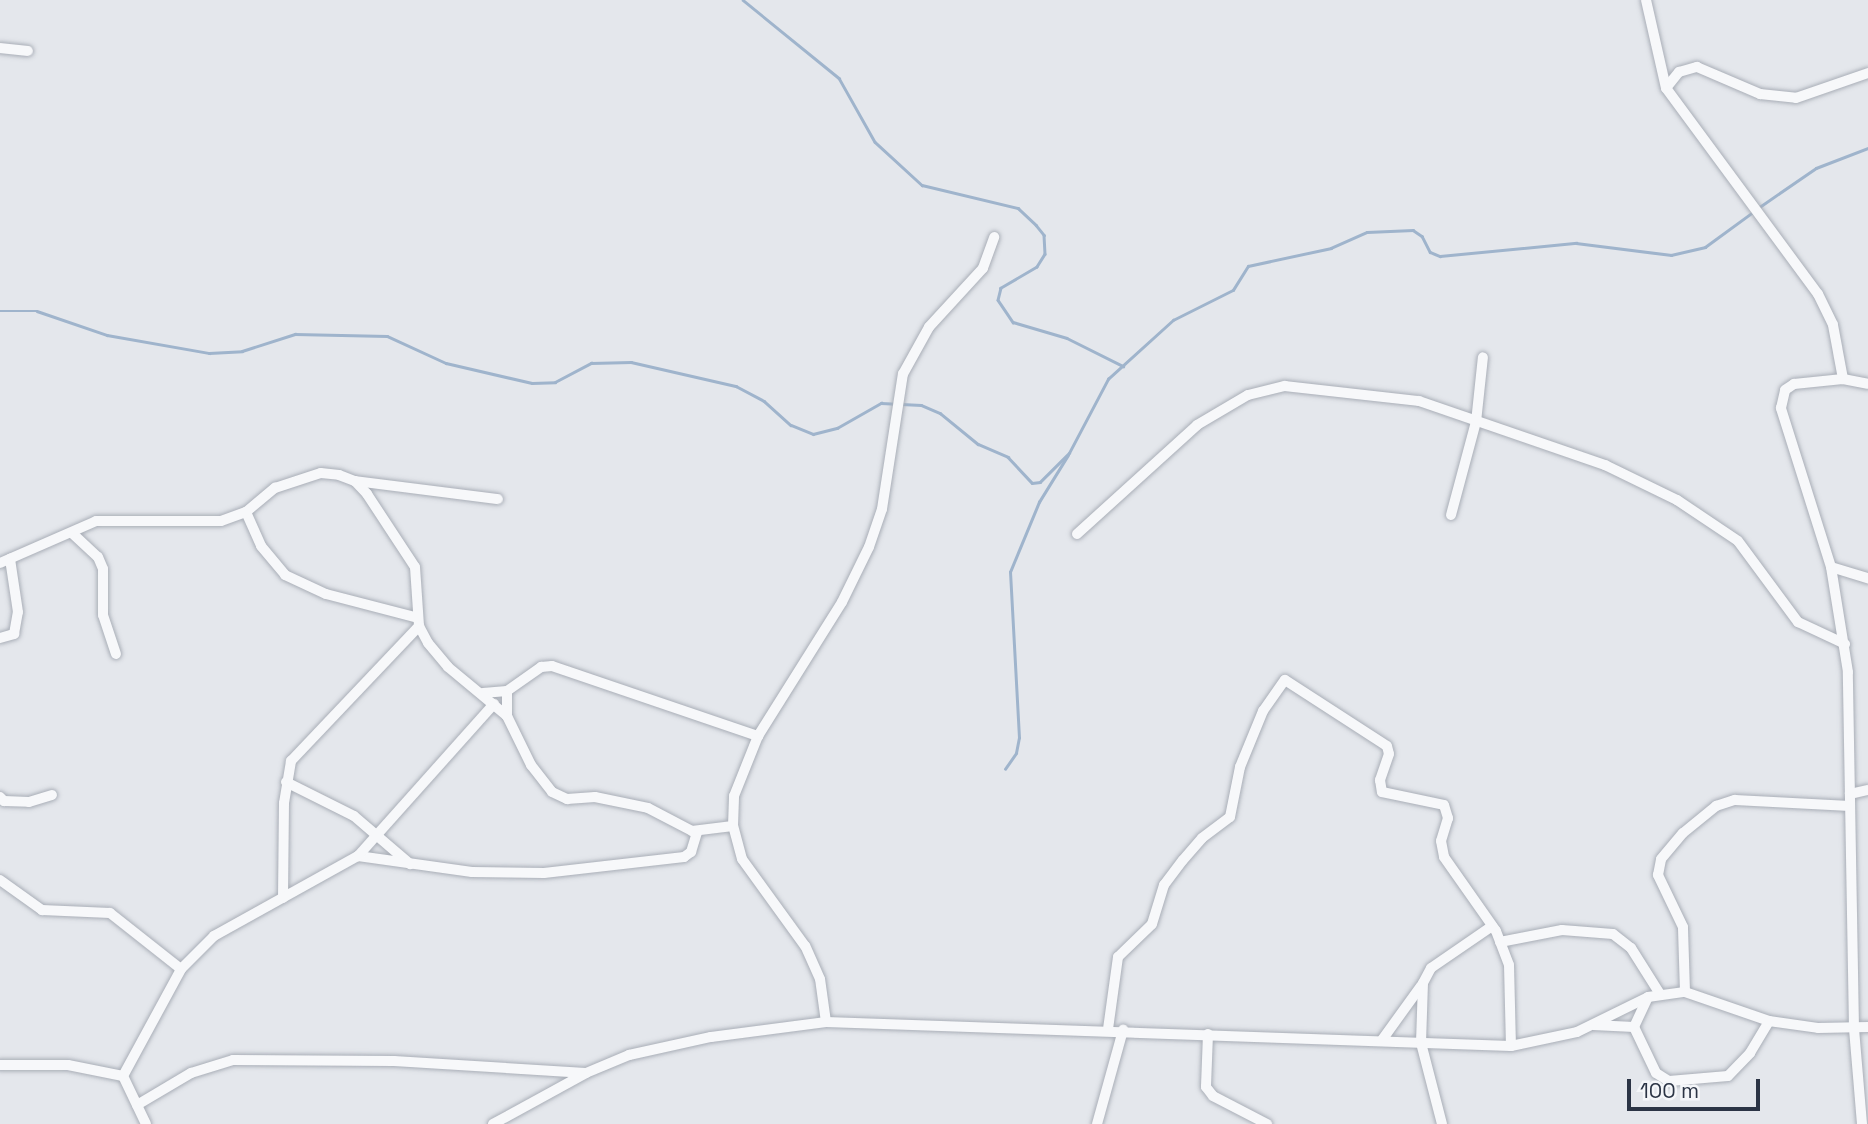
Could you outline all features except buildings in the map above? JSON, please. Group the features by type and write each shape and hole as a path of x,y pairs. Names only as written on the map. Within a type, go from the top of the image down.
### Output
{"street":[{"path":"1646,0 1666,88 1818,294 1833,325 1843,379"},
{"path":"0,48 28,51"},
{"path":"1666,88 1679,72 1696,67 1759,94 1796,98 1868,73"},
{"path":"826,1023 820,979 808,954 750,873 733,825 739,774 758,736 842,602 869,547 881,509 907,366 929,327 983,268 994,237"},
{"path":"1451,515 1476,422 1483,357"},
{"path":"1862,1124 1854,1028 1845,644 1831,567 1781,408 1785,390 1794,384 1843,379 1868,384"},
{"path":"1077,534 1197,425 1222,408 1267,389 1303,387 1419,401 1632,476 1687,506 1738,541 1798,622 1845,644"},
{"path":"0,638 14,634 18,612 5,561 107,519 197,523 246,512 275,488 321,473 355,481 498,499"},
{"path":"355,481 415,567 418,622 448,667 483,693 507,716 544,785 559,797 595,797 648,808 697,832 733,825"},
{"path":"246,512 261,546 285,575 326,594 418,622"},
{"path":"72,533 98,556 103,569 103,615 116,654"},
{"path":"1831,567 1868,578"},
{"path":"283,898 286,782 298,751 418,622"},
{"path":"483,693 507,691 541,667 552,666 758,736"},
{"path":"1108,1029 1118,957 1152,925 1164,885 1183,860 1230,817 1240,768 1262,711 1285,680 1387,746 1389,754 1380,780 1382,792 1444,805 1444,857 1492,926 1509,965 1511,1046"},
{"path":"507,691 507,716"},
{"path":"123,1076 181,969 214,936 358,856 494,704"},
{"path":"286,782 344,809 411,865"},
{"path":"1850,794 1868,790"},
{"path":"0,797 4,801 29,802 52,795"},
{"path":"1685,992 1683,927 1658,875 1661,859 1683,833 1716,806 1735,800 1850,806"},
{"path":"358,856 472,872 544,873 671,861 691,852 697,832"},
{"path":"0,880 42,910 110,913 181,969"},
{"path":"1382,1040 1431,968 1492,926"},
{"path":"1500,942 1562,930 1613,934 1631,948 1660,993"},
{"path":"1423,983 1421,1043 1442,1124"},
{"path":"493,1124 586,1073 667,1045 826,1023 1108,1029 1511,1046 1555,1039 1592,1025 1648,996 1685,992 1769,1021 1868,1027"},
{"path":"1648,996 1634,1027 1656,1073 1669,1081 1728,1076 1750,1053 1769,1021"},
{"path":"1592,1025 1634,1027"},
{"path":"1097,1124 1123,1030"},
{"path":"1208,1034 1206,1087 1213,1097 1267,1124"},
{"path":"137,1105 191,1073 233,1060 394,1061 586,1073"},
{"path":"0,1065 68,1065 123,1076"},
{"path":"123,1076 146,1124"}],"waterway":[{"path":"743,0 839,78 875,142 922,185 1018,208 1036,225 1044,235 1045,254 1037,267 1001,288 998,300 1013,322 1067,338 1123,366"},
{"path":"1758,208 1816,168 1868,148"},
{"path":"0,311 37,311 107,335 209,353 242,351 295,334 387,336 446,363 532,383 555,382 591,363 631,362 736,386 764,401 791,425 813,434 837,428 881,403 921,405 940,413 978,444 1008,457 1032,483 1040,482 1069,453 1108,379 1173,320 1233,290 1248,266 1331,248 1367,232 1413,230 1422,236 1430,252 1440,256 1576,243 1671,255 1705,247 1753,212"},
{"path":"1005,769 1016,753 1019,738 1010,572 1039,502 1068,455"}]}
